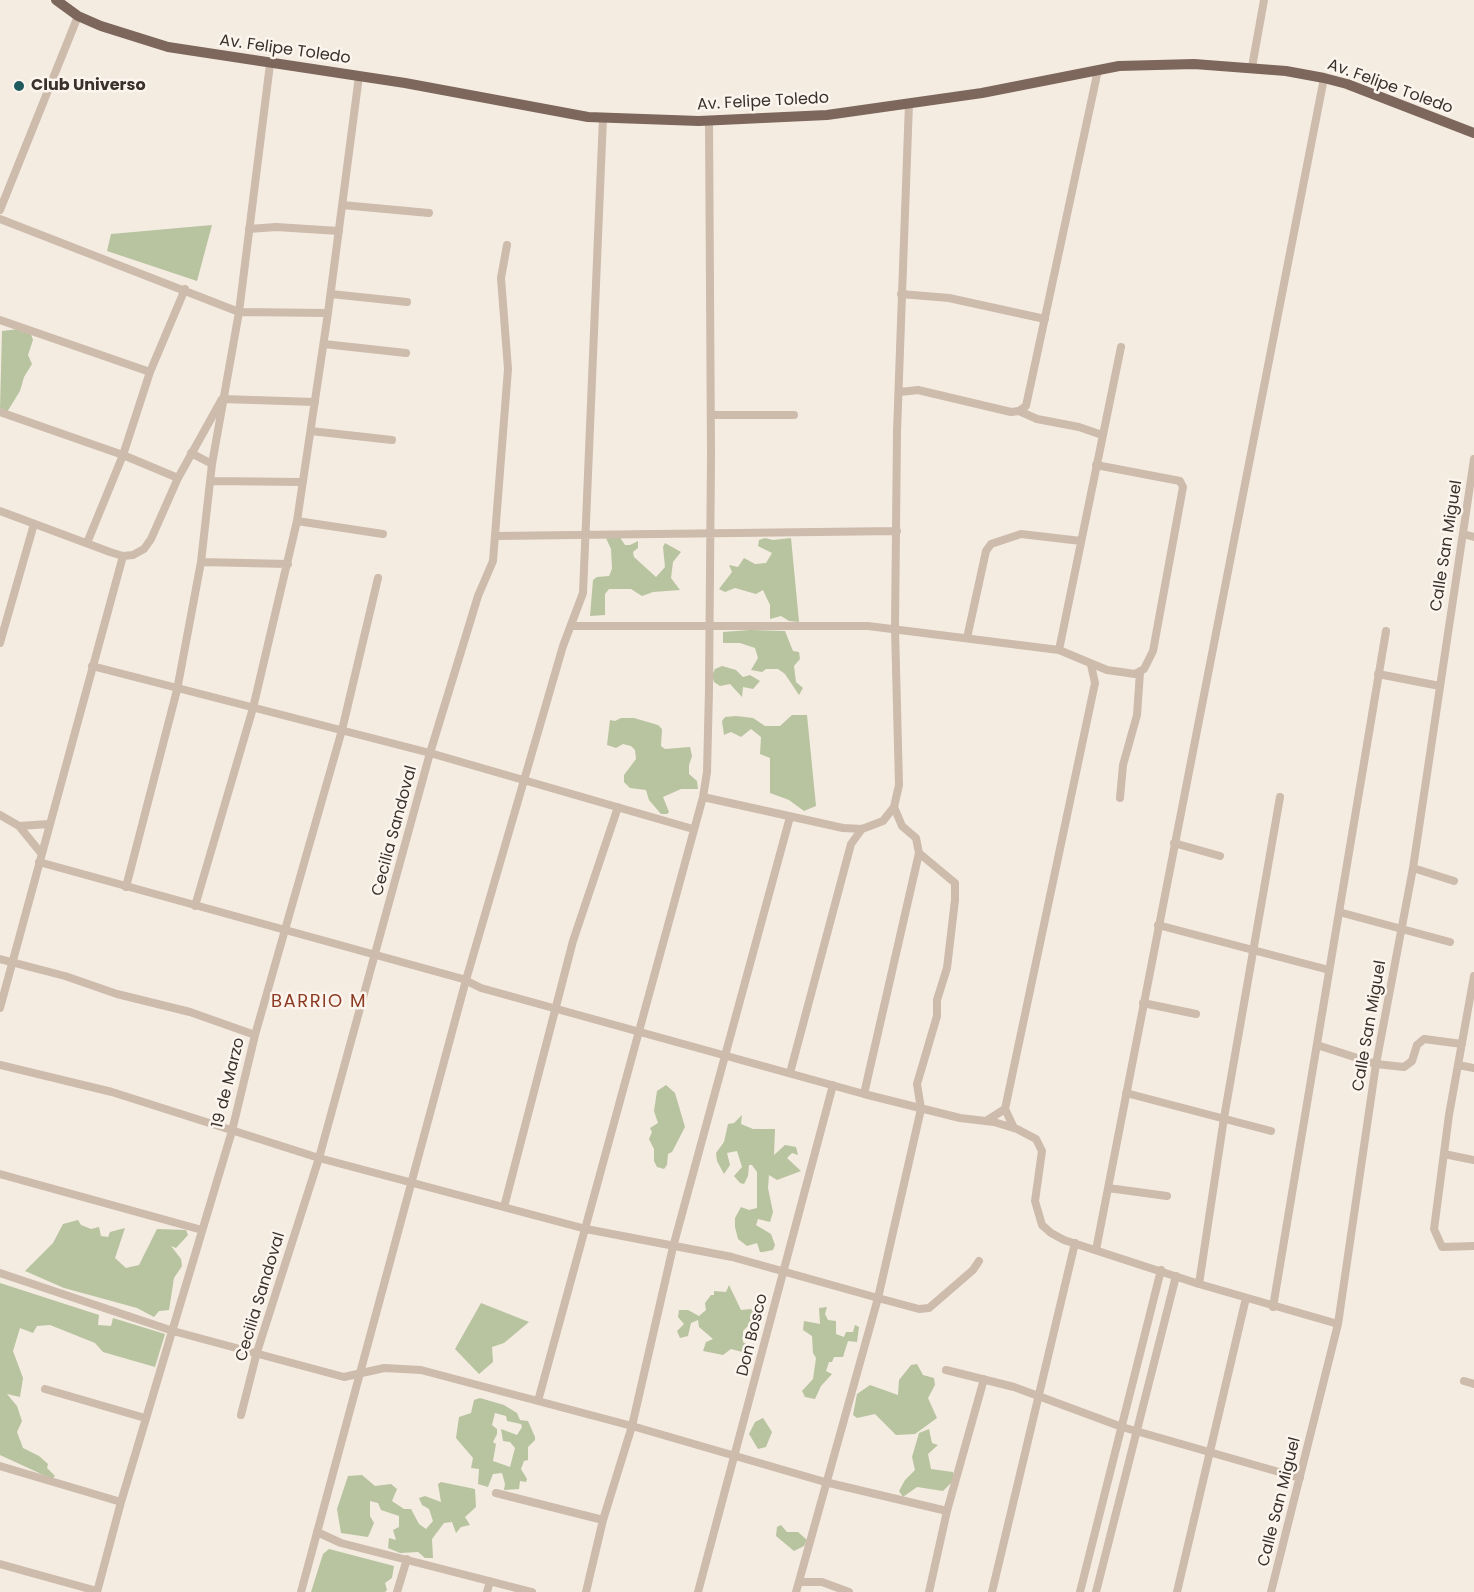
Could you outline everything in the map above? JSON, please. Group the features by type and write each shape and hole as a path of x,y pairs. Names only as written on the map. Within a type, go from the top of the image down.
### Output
{"main road":[{"name":"Av. Felipe Toledo","path":"56,0 78,16 133,38 168,47 270,64 359,75 603,118 708,120 827,115 982,93 1098,70 1155,63 1252,68 1324,78 1347,84 1474,133"}],"street":[{"path":"1252,68 1264,0"},
{"path":"0,210 78,16"},
{"path":"126,887 177,690 201,562 212,464 238,312 270,64"},
{"path":"900,392 918,390 1011,412 1019,411 1026,406 1098,70"},
{"path":"195,906 253,708 297,521 331,294 359,75"},
{"path":"1096,1250 1324,78"},
{"path":"703,797 843,828 862,829 883,821 894,807 899,785 895,628 901,294 909,103"},
{"path":"301,1592 466,980 524,779 583,593 603,118"},
{"path":"538,1401 703,797 707,772 711,415 708,120"},
{"path":"342,205 429,213"},
{"path":"0,219 185,289 238,312 328,313"},
{"path":"249,230 276,227 339,231"},
{"name":"Cecilia Sandoval","path":"241,1415 257,1352 319,1158 430,753 478,596 493,561 508,369 501,278 507,245"},
{"path":"87,543 123,454 150,372 185,289"},
{"path":"331,294 407,302"},
{"path":"901,294 949,298 1045,319"},
{"path":"0,320 150,372"},
{"path":"324,344 406,353"},
{"path":"1059,650 1121,347"},
{"path":"222,399 315,402"},
{"path":"0,511 123,556 144,549 151,539 191,453 222,399"},
{"path":"1019,411 1037,419 1079,427 1102,435"},
{"path":"0,412 123,454 178,478"},
{"path":"711,415 794,415"},
{"path":"311,431 392,440"},
{"path":"191,453 212,464"},
{"name":"Calle San Miguel","path":"1271,1592 1338,1324 1376,1064 1413,868 1474,459"},
{"path":"1096,465 1180,481 1183,487 1153,651 1148,663 1140,672 1137,715 1123,765 1120,798"},
{"path":"210,481 303,482"},
{"path":"297,521 384,534"},
{"path":"0,643 4,616 34,524"},
{"path":"495,536 897,531"},
{"path":"967,638 986,551 991,544 1021,534 1081,541"},
{"path":"1463,534 1474,537"},
{"path":"0,1008 123,556"},
{"path":"201,562 288,564"},
{"name":"19 de Marzo","path":"97,1592 121,1502 231,1131 255,1035 342,730 378,578"},
{"path":"571,626 895,628 1059,650 1107,670 1128,674 1140,672"},
{"path":"1273,1307 1386,630"},
{"path":"1014,1128 1005,1109 1095,683 1091,665"},
{"path":"92,666 177,690 430,753 693,829"},
{"path":"1095,683 1107,670"},
{"path":"1378,674 1440,686"},
{"path":"1199,1284 1224,1118 1280,797"},
{"path":"504,1207 573,941 618,807"},
{"path":"864,1094 920,853 916,838 902,826 894,807"},
{"path":"0,815 19,826 41,853"},
{"path":"586,1592 603,1520 632,1426 673,1247 790,817"},
{"path":"19,826 49,824"},
{"path":"790,1072 851,844 862,829"},
{"path":"1174,843 1220,855"},
{"path":"796,1592 878,1298 921,1109 917,1084 937,1016 937,1000 947,968 955,883 920,853"},
{"path":"39,862 285,929 466,980 481,988 864,1094 921,1109 986,1120 1014,1128 1036,1139 1042,1151 1035,1201 1042,1225 1051,1233 1199,1284 1338,1324"},
{"path":"1413,868 1454,881"},
{"path":"1339,912 1450,942"},
{"path":"1158,925 1329,970"},
{"path":"0,959 190,1012 255,1035"},
{"path":"1474,976 1458,1065 1434,1229 1437,1241 1442,1247 1474,1246"},
{"path":"1143,1003 1196,1014"},
{"path":"1317,1045 1376,1064 1404,1067 1412,1061 1417,1045 1424,1040 1462,1044"},
{"path":"0,1065 112,1092 319,1158 586,1229 732,1257 919,1309 929,1308 973,1270 979,1261"},
{"path":"1458,1065 1474,1068"},
{"name":"Don Bosco","path":"698,1592 834,1085"},
{"path":"1126,1093 1270,1131"},
{"path":"986,1120 1005,1109"},
{"path":"1444,1154 1474,1160"},
{"path":"0,1174 202,1230"},
{"path":"1107,1188 1167,1196"},
{"path":"992,1592 1075,1243"},
{"path":"1081,1592 1161,1270"},
{"path":"0,1273 173,1330 344,1377 384,1368 421,1370 632,1426 825,1482 947,1511"},
{"path":"1096,1592 1176,1276"},
{"path":"1177,1592 1246,1298"},
{"path":"946,1370 984,1379 1122,1427 1300,1478"},
{"path":"929,1592 947,1511 984,1379"},
{"path":"1464,1381 1474,1384"},
{"path":"45,1389 146,1418"},
{"path":"0,1466 121,1502"},
{"path":"496,1494 603,1520"},
{"path":"317,1532 341,1543 532,1592"},
{"path":"397,1592 407,1559"},
{"path":"0,1564 97,1592"},
{"path":"487,1592 490,1581"},
{"path":"799,1582 822,1582 849,1592"}],"green space":[{"path":"212,225 197,281 107,251 111,234"},
{"path":"19,329 31,334 33,340 28,355 32,364 24,377 20,391 7,412 0,408 2,331"},
{"path":"619,536 625,545 638,541 638,548 633,552 634,557 656,577 665,567 663,547 665,543 681,552 673,562 671,578 680,590 653,592 642,596 631,589 609,589 605,594 605,615 590,616 593,580 597,577 609,576 612,569 611,549 606,538"},
{"path":"765,538 773,540 791,538 799,622 789,621 781,616 770,619 770,605 763,590 756,594 735,588 725,592 719,589 732,572 729,565 738,567 744,558 755,564 766,563 772,553 758,546 759,540"},
{"path":"785,631 793,651 799,652 800,659 794,666 796,682 803,688 799,695 785,674 778,669 766,669 762,672 751,670 758,658 755,648 740,643 723,643 723,632"},
{"path":"722,666 736,670 743,677 750,675 760,681 753,689 743,687 742,697 730,684 720,686 714,682 712,675 715,669"},
{"path":"792,715 807,715 816,806 804,811 789,800 770,793 770,758 760,754 761,737 751,729 741,737 731,732 724,735 722,721 725,717 736,716 753,718 765,726 780,726"},
{"path":"621,718 634,718 658,725 662,729 661,746 665,749 690,747 692,756 689,774 697,781 698,789 681,789 663,797 669,812 667,814 661,814 649,800 646,790 630,788 624,782 624,775 636,759 635,750 623,744 616,748 607,745 610,720 615,721"},
{"path":"666,1085 675,1093 685,1127 672,1152 668,1154 667,1165 664,1169 657,1167 654,1161 654,1149 649,1139 652,1132 650,1128 658,1123 654,1111 657,1091"},
{"path":"742,1115 741,1124 753,1129 775,1129 774,1155 785,1145 796,1147 798,1155 792,1153 787,1158 801,1171 777,1180 769,1175 768,1188 773,1212 770,1222 758,1219 756,1225 771,1234 775,1245 773,1250 763,1252 760,1252 757,1243 747,1246 738,1239 735,1227 735,1218 741,1207 749,1210 757,1208 757,1172 752,1165 749,1165 748,1176 744,1184 740,1183 734,1176 742,1167 737,1151 727,1153 730,1165 724,1174 717,1161 716,1153 724,1142 728,1124 734,1123"},
{"path":"78,1220 81,1225 91,1229 99,1227 101,1236 108,1237 110,1232 125,1228 115,1258 126,1268 139,1265 157,1229 186,1230 188,1235 176,1248 171,1246 181,1259 182,1266 174,1278 169,1310 159,1311 154,1317 137,1308 64,1288 25,1271 53,1243 63,1224"},
{"path":"0,1283 99,1315 98,1325 111,1326 113,1318 165,1334 155,1367 103,1352 95,1343 50,1325 37,1326 33,1333 20,1328 13,1351 23,1378 20,1397 7,1394 17,1406 22,1421 17,1432 23,1448 39,1456 48,1464 47,1468 55,1476 52,1479 0,1455"},
{"path":"729,1285 741,1310 751,1309 757,1317 743,1331 743,1342 751,1347 746,1353 731,1349 723,1355 703,1351 706,1342 713,1339 699,1327 698,1320 691,1323 688,1336 680,1338 677,1331 684,1324 678,1317 679,1310 688,1310 699,1316 706,1310 705,1303 711,1295 714,1295 714,1291 726,1292"},
{"path":"481,1303 529,1322 504,1343 492,1347 493,1362 479,1374 455,1349"},
{"path":"827,1307 825,1314 828,1320 836,1321 836,1334 844,1337 846,1332 853,1332 855,1325 859,1327 857,1342 848,1341 843,1357 834,1357 832,1362 829,1362 826,1371 832,1374 821,1386 815,1399 805,1397 802,1391 813,1379 816,1358 813,1353 812,1336 803,1330 804,1321 820,1324 819,1308"},
{"path":"917,1364 923,1375 934,1378 935,1385 928,1398 937,1418 915,1434 896,1435 875,1414 857,1418 853,1415 857,1394 870,1385 898,1395 899,1380 911,1365"},
{"path":"480,1398 504,1405 517,1413 520,1420 528,1421 535,1440 528,1447 528,1460 524,1461 521,1469 527,1479 526,1482 520,1481 519,1489 504,1490 502,1473 493,1474 488,1487 478,1484 479,1469 471,1468 473,1458 456,1438 459,1417 471,1413 474,1400","holes":["495,1413 506,1416 507,1421 521,1424 522,1427 517,1435 501,1429 503,1441 510,1442 515,1448 510,1467 493,1461 496,1444 493,1442 497,1434 497,1429 492,1425"]},
{"path":"763,1418 772,1432 766,1447 758,1449 749,1434 755,1422"},
{"path":"929,1429 932,1443 938,1445 928,1454 931,1469 953,1472 953,1481 943,1491 917,1487 903,1497 899,1491 905,1480 915,1470 912,1457 919,1433"},
{"path":"362,1475 375,1486 391,1484 397,1489 392,1501 404,1509 411,1509 419,1524 426,1529 433,1521 429,1509 422,1505 419,1498 425,1496 441,1502 438,1484 441,1482 475,1489 476,1507 465,1517 470,1525 461,1527 456,1533 452,1522 444,1523 432,1539 433,1558 425,1558 418,1552 400,1553 388,1548 389,1538 396,1540 393,1530 399,1527 399,1516 381,1510 378,1503 370,1501 370,1516 374,1523 368,1537 341,1533 337,1509 348,1476"},
{"path":"781,1525 787,1532 798,1532 807,1540 804,1546 794,1551 776,1536 777,1527"},
{"path":"329,1549 394,1566 392,1578 385,1583 387,1590 385,1592 311,1592 323,1554"}],"place":[{"name":"Club Universo","path":"19,86"}],"district":[{"name":"BARRIO M","path":"319,1002"}]}
